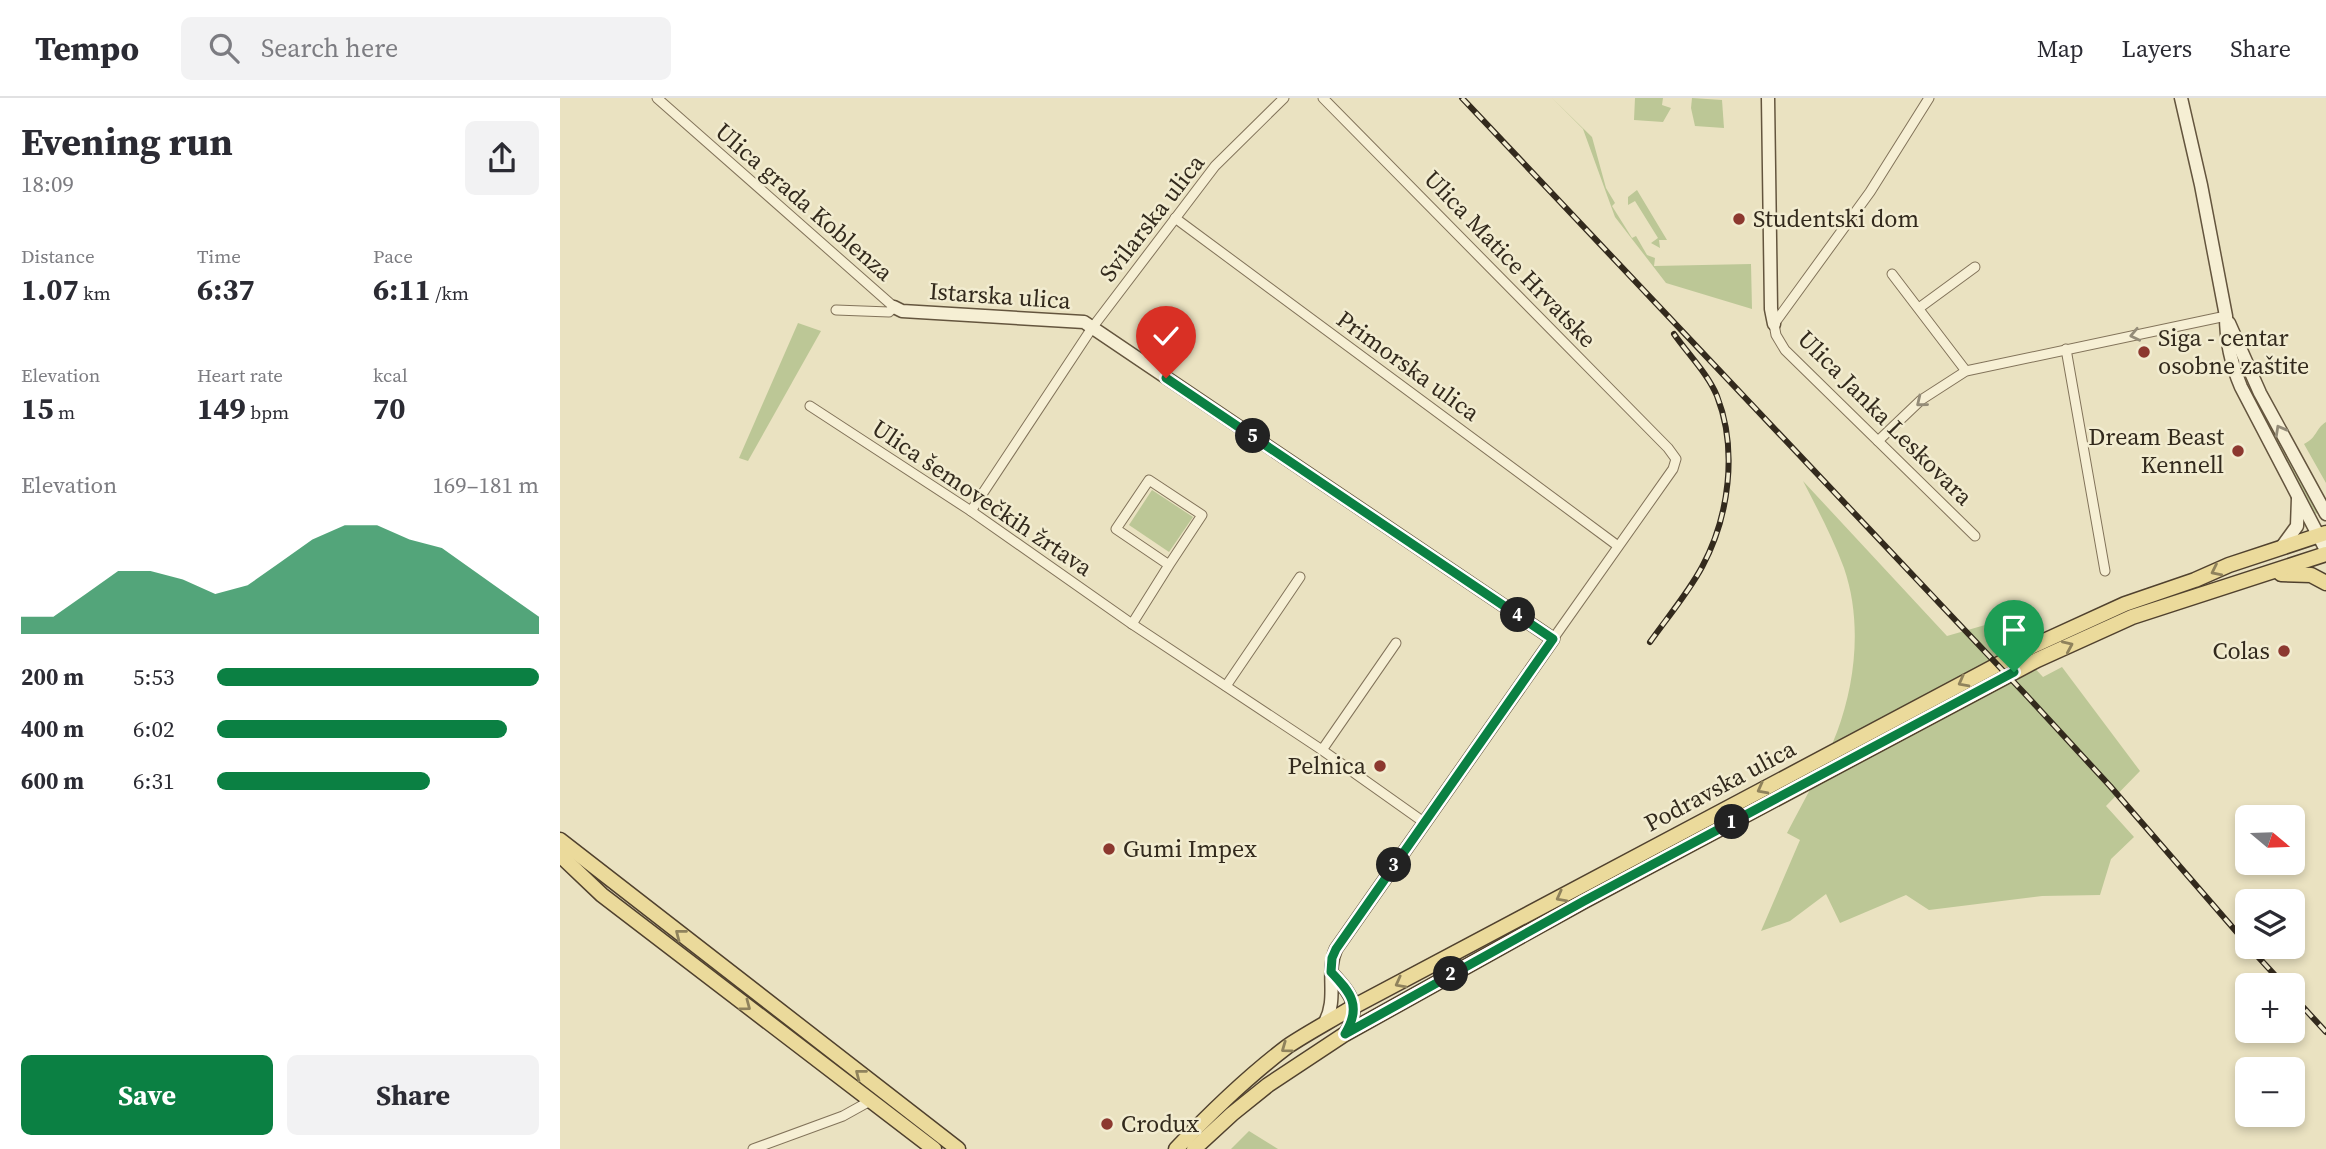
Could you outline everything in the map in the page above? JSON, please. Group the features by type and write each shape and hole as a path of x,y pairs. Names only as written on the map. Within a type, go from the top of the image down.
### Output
{"main road":[{"name":"Podravska ulica","path":"1176,1149 1262,1066 1291,1044 1353,1007 2031,647 2125,604 2322,535"},
{"name":"Podravska ulica","path":"1194,1149 1268,1085 1345,1034 1596,895 2037,660 2133,617 2326,552"},
{"path":"2273,572 2311,575 2326,583"},
{"path":"560,840 958,1149"},
{"path":"560,855 602,895 934,1149"}],"street":[{"name":"Ulica grada Koblenza","path":"657,98 894,307"},
{"name":"Svilarska ulica","path":"971,511 1091,328 1215,166 1284,98"},
{"name":"Ulica Matice Hrvatske","path":"1324,98 1676,459 1676,464 1618,546"},
{"path":"1768,98 1771,309 1774,324"},
{"path":"1774,324 1870,192 1929,98"},
{"path":"2181,98 2226,316 2228,349 2238,381 2322,535 2326,552"},
{"name":"Primorska ulica","path":"1175,218 1618,546"},
{"path":"1919,308 1975,267"},
{"path":"1892,274 1966,372"},
{"path":"836,310 889,312 894,307"},
{"name":"Istarska ulica","path":"894,307 902,311 1084,322 1553,639"},
{"path":"1878,441 1922,400 1966,372 2226,316"},
{"path":"2226,316 2260,393 2326,514"},
{"name":"Ulica Janka Leskovara","path":"1774,324 1776,335 1785,350 1975,536"},
{"path":"2066,349 2105,571"},
{"name":"Ulica šemovečkih žrtava","path":"810,406 971,511 1425,823"},
{"name":"Ulica šemovečkih žrtava","path":"1132,624 1202,515 1149,480 1116,529 1169,565"},
{"path":"2312,490 2326,501"},
{"path":"2280,549 2297,526 2298,495"},
{"path":"1324,1024 1333,999 1331,972 1336,949 1618,546"},
{"path":"1226,686 1300,577"},
{"path":"1322,750 1396,643"},
{"path":"1331,972 1351,996 1351,1023 1345,1034"},
{"path":"1346,988 1378,995"},
{"path":"754,1149 843,1116 870,1101"}],"green space":[{"path":"1552,98 1592,137 1606,188 1615,203 1612,206 1632,238 1636,236 1647,255 1655,258 1654,266 1751,264 1752,309 1666,283 1615,217 1583,129"},
{"path":"1635,98 1663,98 1662,105 1671,108 1663,122 1634,120"},
{"path":"1692,98 1722,100 1724,128 1695,126"},
{"path":"1637,190 1667,240 1659,240 1660,248 1651,243 1658,238 1635,201 1628,205 1628,197"},
{"path":"798,323 821,331 748,461 739,458"},
{"path":"2251,388 2318,512 2316,514 2249,390"},
{"path":"2326,422 2326,483 2304,444"},
{"path":"1803,481 1947,636 1992,623 2043,677 2062,667 2140,771 2106,806 2134,837 2111,859 2100,895 2042,896 1929,910 1906,895 1840,923 1826,894 1790,921 1761,931 1800,840 1787,833 1837,732 1849,692 1854,650 1853,608 1844,568"},
{"path":"1152,490 1193,517 1169,552 1129,525"},
{"path":"1249,1131 1278,1149 1231,1149"}],"railway":[{"path":"1462,98 2027,696 2110,786 2235,930"},
{"path":"1650,642 1702,567 1719,527 1728,483 1727,438 1717,396 1703,372 1674,334"},
{"path":"2260,959 2273,973"},
{"path":"2305,1009 2326,1032"}],"place":[{"name":"Studentski dom","path":"1739,219"},
{"name":"Siga - centar osobne zaštite","path":"2144,352"},
{"name":"Dream Beast Kennell","path":"2238,451"},
{"name":"Colas","path":"2284,651"},
{"name":"Pelnica","path":"1380,766"},
{"name":"Gumi Impex","path":"1109,849"},
{"name":"Crodux","path":"1107,1124"}],"route":[{"path":"1166,378 1553,639 1336,949 1331,972 1346,988 1353,1002 1353,1016 1345,1034 1584,901 2014,672"}]}
